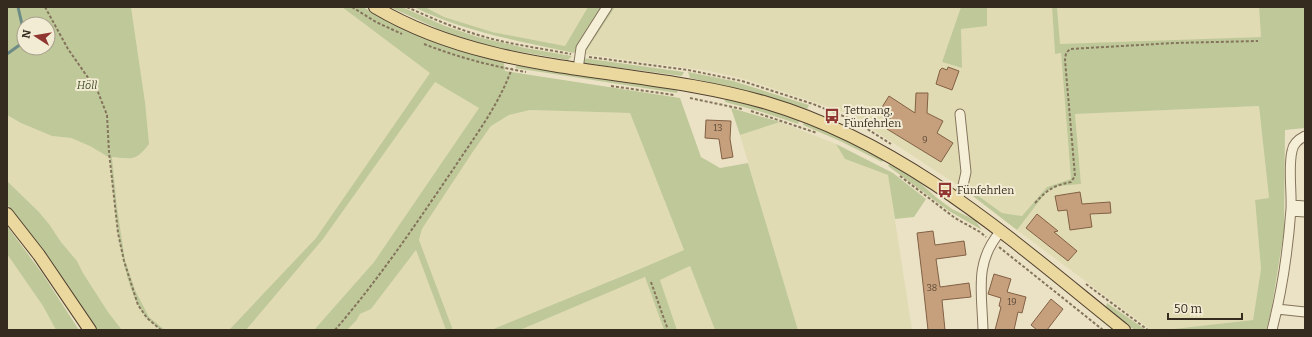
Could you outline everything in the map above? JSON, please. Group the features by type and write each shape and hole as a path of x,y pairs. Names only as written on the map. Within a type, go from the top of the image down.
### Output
{"main road":[{"path":"375,7 407,24 462,45 514,58 716,90 767,103 804,115 844,132 890,155 946,190 1124,330"},
{"path":"7,214 39,255 90,330"}],"street":[{"path":"578,69 581,48 607,7"},
{"path":"957,199 962,190 966,172 960,114"},
{"path":"1272,330 1285,265 1291,208 1292,151 1297,141 1305,136"},
{"path":"1291,208 1305,206"},
{"path":"1291,208 1305,212"},
{"path":"983,330 981,274 983,261 992,242 1000,232"},
{"path":"1277,309 1305,312"}],"path":[{"path":"45,7 68,49 98,92 107,115 109,152 118,233 124,261 138,304 147,318 161,330"},
{"path":"407,7 448,25 476,35 503,42 580,56 688,70 742,81 813,104 853,120 894,146"},
{"path":"1035,203 1046,191 1058,185 1071,182 1075,176 1064,60 1066,53 1070,49 1174,43 1258,41"},
{"path":"335,330 361,300 494,109 511,70"},
{"path":"604,85 679,96"},
{"path":"686,97 743,109"},
{"path":"750,111 820,135"},
{"path":"898,174 955,218 980,232 1104,330"},
{"path":"651,282 668,330"},
{"path":"1084,283 1148,330"}],"shaded area":[{"path":"131,7 342,7 431,73 316,238 229,330 165,330 149,317 135,290 125,260 117,207 112,157 127,159 145,102"},
{"path":"425,7 588,7 565,46 468,26 444,17"},
{"path":"615,7 961,7 942,62 961,68 961,29 987,25 987,7 1052,7 1055,54 1061,53 1071,179 1047,187 1022,216 1002,213 966,187 965,190 849,114 748,80 710,71 584,54"},
{"path":"1057,7 1259,7 1261,37 1059,45"},
{"path":"435,82 479,108 374,262 314,330 246,330 323,239"},
{"path":"1259,106 1269,199 1255,200 1261,269 1253,320 1164,330 1151,330 1017,230 1047,191 1059,186 1081,184 1075,114"},
{"path":"530,110 630,113 684,250 492,330 453,330 419,240 422,229 491,126 509,115"},
{"path":"7,115 21,123 52,136 71,138 91,146 110,158 118,233 124,261 133,291 147,318 161,330 122,330 108,312 77,261 61,242 49,224 38,211 7,181"},
{"path":"780,122 836,144 845,159 888,175 912,330 798,330 740,135"},
{"path":"416,250 446,330 347,330 356,321 360,314 371,309"},
{"path":"7,254 43,306 56,330 7,330"},
{"path":"690,266 715,330 677,330 660,280"},
{"path":"645,277 664,330 520,330"}],"green space":[{"name":"Höll","path":"7,7 131,7 145,102 149,144 134,158 112,157 117,207 125,260 135,290 149,317 165,330 160,329 152,323 141,310 132,292 120,246 110,158 90,146 71,138 52,136 21,123 7,115"},
{"path":"342,7 363,7 392,24 431,40 504,63 505,71 680,98 701,157 720,168 748,163 798,330 715,330 690,266 660,280 677,330 664,330 645,277 520,330 491,330 684,250 630,113 530,110 509,115 491,126 422,229 419,240 453,330 446,330 416,250 371,309 360,314 356,321 347,330 314,330 374,262 479,108 435,82 323,239 246,330 229,330 316,238 430,73"},
{"path":"390,7 402,7 445,26 478,37 525,48 572,56 568,60 497,48 473,42 449,34"},
{"path":"414,7 425,7 444,17 492,32 565,46 588,7 615,7 584,54 576,50 574,53 492,35 452,23"},
{"path":"961,7 987,7 987,26 961,29 962,68 942,62"},
{"path":"1052,7 1057,7 1060,44 1261,37 1259,7 1305,7 1305,128 1285,130 1284,231 1271,312 1266,330 1164,330 1253,320 1261,269 1255,200 1269,198 1259,106 1075,114 1081,184 1059,186 1047,191 1017,230 965,190 966,187 1002,213 1022,216 1047,187 1071,179 1061,53 1055,54"},
{"path":"583,58 684,72 682,76 583,63"},
{"path":"517,65 678,88 677,93 515,68"},
{"path":"688,72 733,81 809,105 807,109 740,89 690,78"},
{"path":"725,99 763,108 800,120 798,124 725,102"},
{"path":"731,108 780,122 740,135"},
{"path":"804,121 841,137 884,159 882,162 840,141 803,125"},
{"path":"836,144 893,173 926,199 914,217 895,219 888,175 845,159"},
{"path":"890,163 911,175 952,209 975,220 982,230 949,211 888,166"},
{"path":"7,181 38,211 49,224 61,242 77,261 108,312 122,330 95,330 48,258 7,204"},
{"path":"7,226 42,273 79,330 56,330 43,306 7,254"},
{"path":"1107,303 1146,330 1135,330 1130,327 1106,307"}],"building":[{"path":"948,67 959,71 952,90 936,84 940,70 942,68 947,70"},
{"path":"916,93 928,93 927,113 943,121 937,133 953,143 941,162 887,129 892,120 879,112 889,96 915,113"},
{"path":"706,120 731,121 730,139 733,157 722,159 719,139 705,138"},
{"path":"1080,192 1082,204 1110,202 1111,213 1090,214 1092,227 1070,230 1067,210 1058,211 1055,196"},
{"path":"1037,214 1058,231 1054,232 1077,251 1068,261 1026,228"},
{"path":"933,231 935,245 964,241 966,255 936,259 940,287 969,283 971,297 942,300 945,330 928,330 917,233"},
{"path":"994,274 1011,279 1007,292 1026,297 1022,313 1018,312 1014,330 995,330 1001,307 999,306 1001,298 988,294"},
{"path":"1051,299 1063,309 1047,330 1037,330 1031,325"}],"waterway":[{"path":"18,7 20,16"},
{"path":"7,54 16,48"}],"place":[{"name":"Tettnang, Fünfehrlen","path":"832,116"},
{"name":"Fünfehrlen","path":"945,190"}]}
